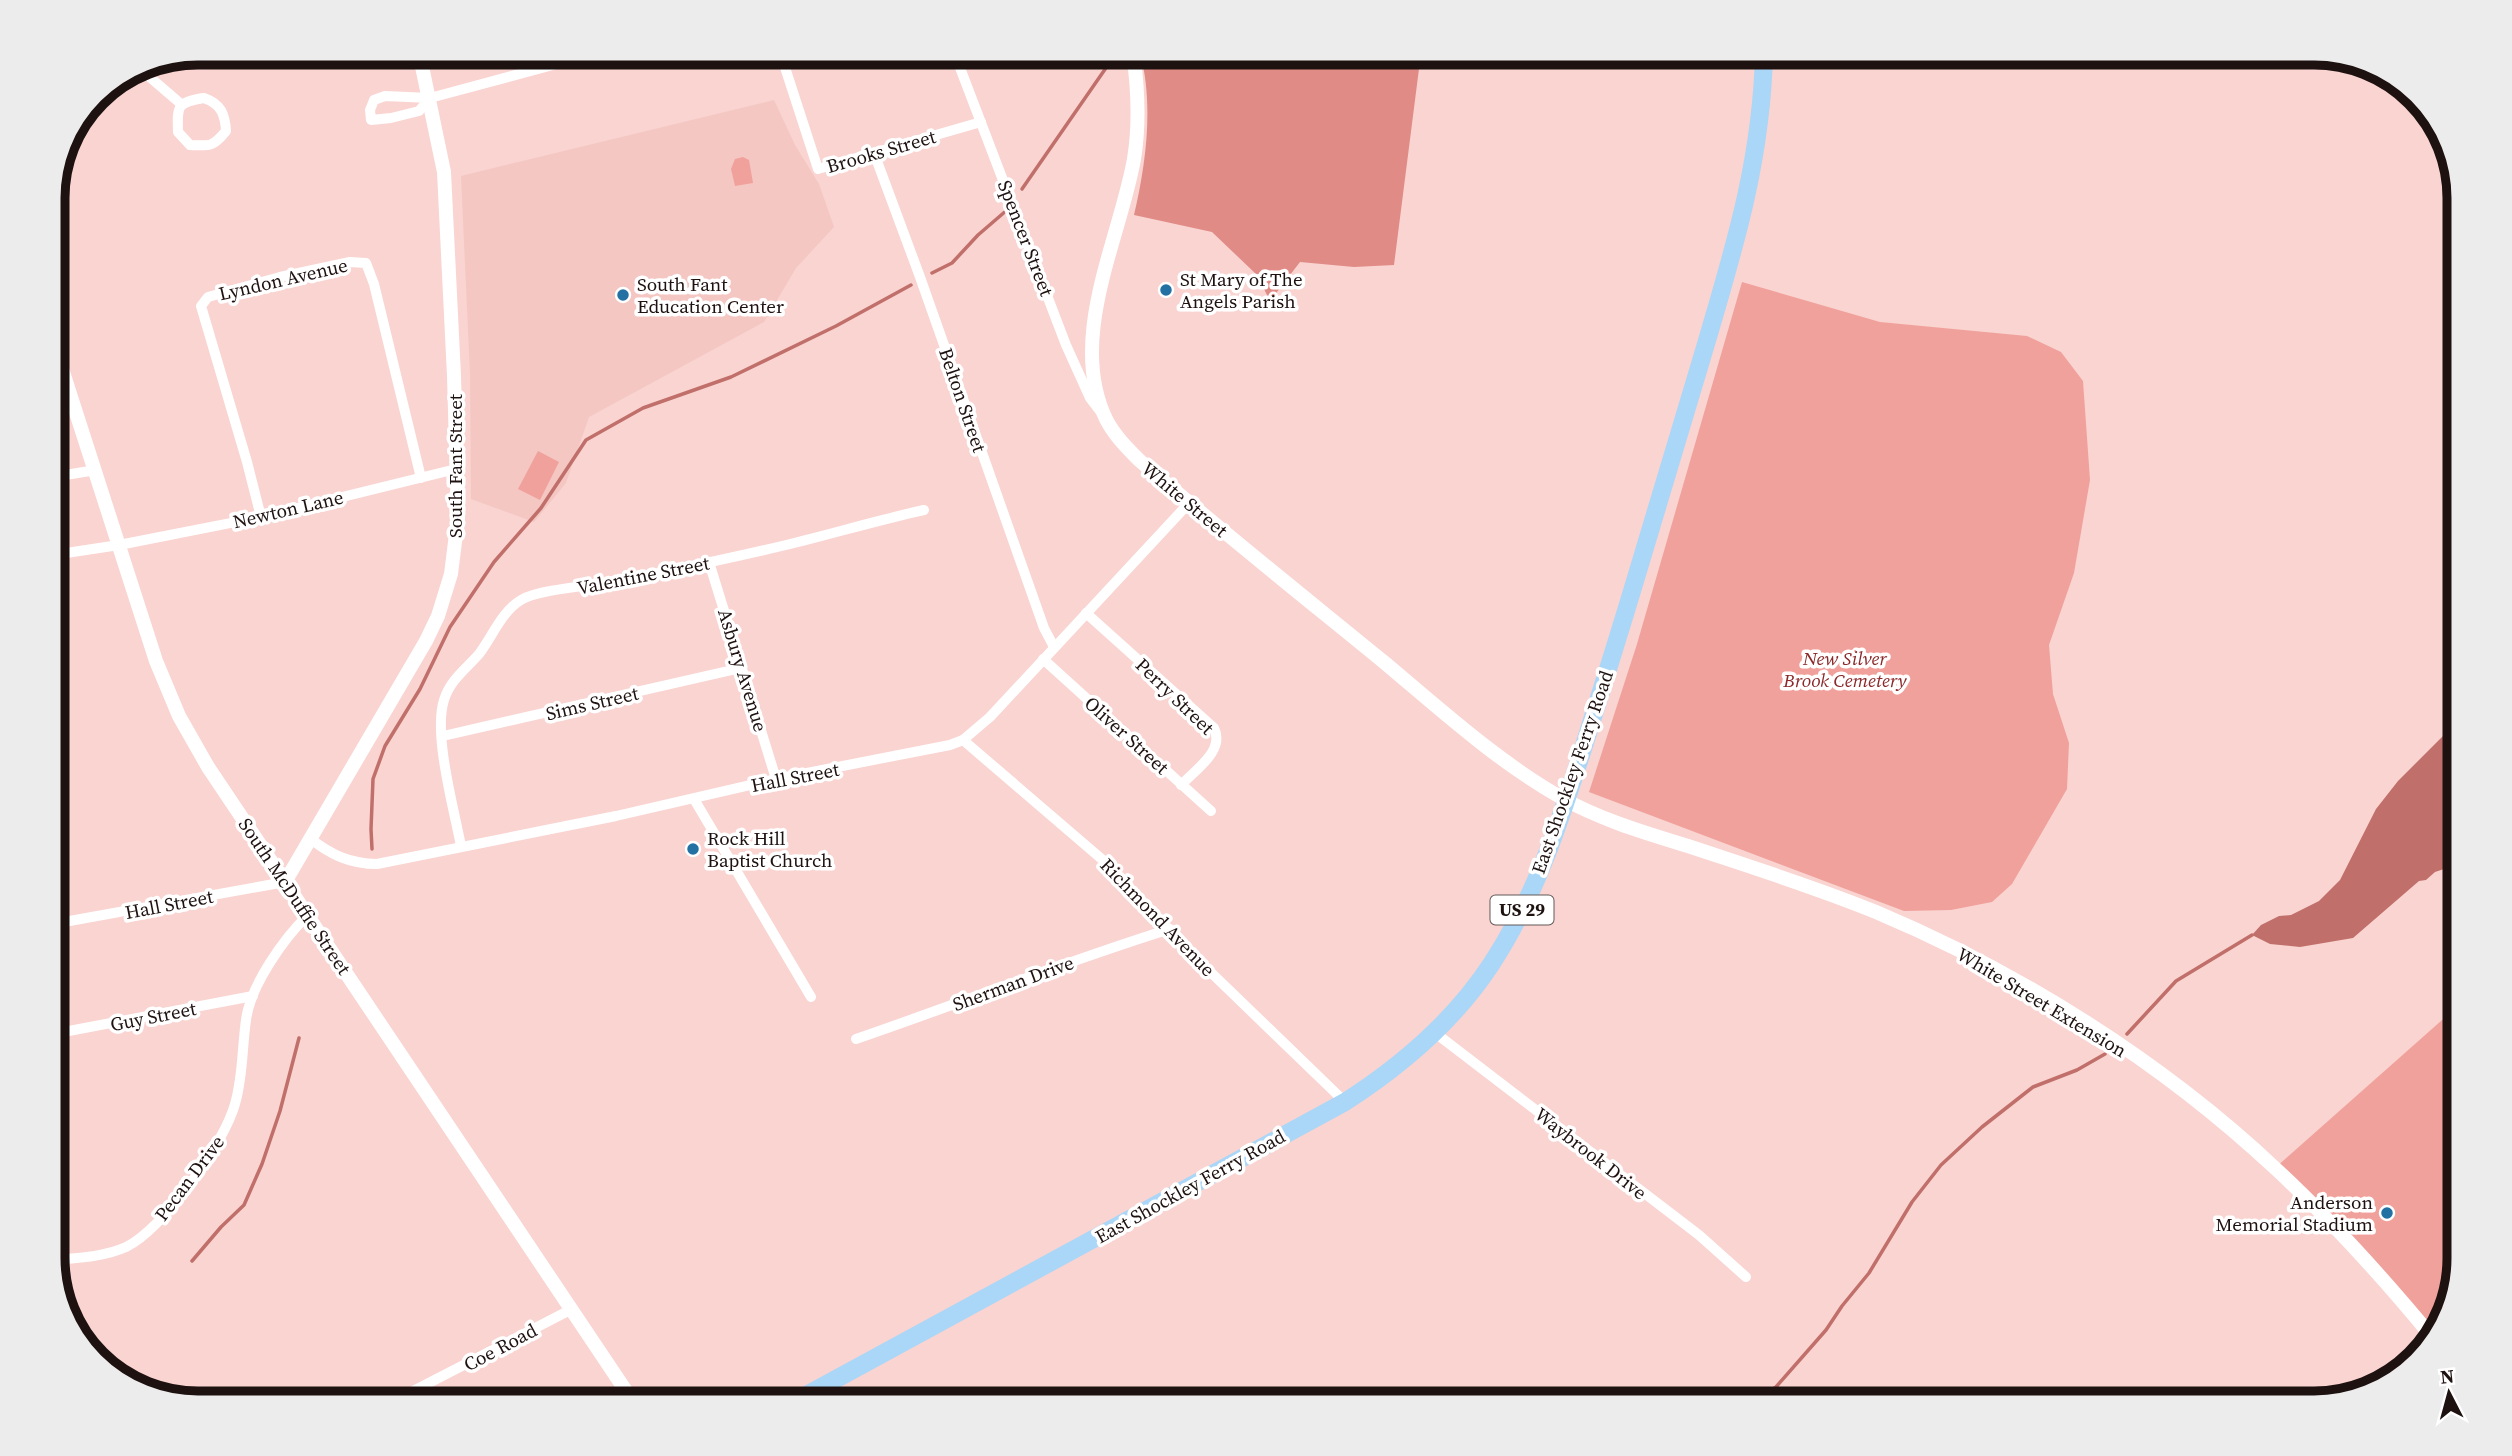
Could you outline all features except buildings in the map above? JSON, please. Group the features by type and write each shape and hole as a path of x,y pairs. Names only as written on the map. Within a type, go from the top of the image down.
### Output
{"highway":[{"name":"East Shockley Ferry Road","path":"816,1391 1345,1102 1399,1064 1434,1032 1481,979 1509,934 1543,863 1566,800 1641,563 1739,233 1751,181 1759,126 1763,65"}],"street":[{"name":"South Fant Street","path":"285,882 426,641 438,615 455,553 458,518 457,469 444,172 422,65"},
{"path":"430,98 419,111 371,120 370,110 374,100 385,96 430,98 552,65"},
{"name":"Brooks Street","path":"784,65 818,169 981,122"},
{"name":"Spencer Street","path":"959,65 1075,366 1090,398 1106,419"},
{"name":"White Street","path":"1134,65 1138,108 1134,157 1099,292 1094,338 1094,375 1106,419 1134,455 1189,503 1507,762 1566,800"},
{"path":"148,75 181,104"},
{"path":"204,98 215,102 225,115 226,131 219,140 209,146 190,145 178,132 177,111 181,104 204,98"},
{"name":"Belton Street","path":"874,153 1044,628 1054,647"},
{"name":"Lyndon Avenue","path":"261,517 201,306 208,297 280,277 350,262 366,263 374,284 421,478"},
{"name":"South McDuffie Street","path":"65,377 156,661 179,716 208,767 626,1391"},
{"name":"Newton Lane","path":"65,553 261,517 457,469"},
{"path":"65,475 96,470"},
{"name":"Hall Street","path":"311,839 326,851 362,864 377,864 950,745 963,740 989,717 1189,503"},
{"name":"Valentine Street","path":"461,846 446,768 440,716 447,691 459,673 478,655 519,601 536,594 620,581 709,562 925,510"},
{"name":"Asbury Avenue","path":"709,562 776,779"},
{"name":"Perry Street","path":"1086,613 1214,728 1218,739 1215,750 1181,785"},
{"name":"Oliver Street","path":"1043,659 1210,811"},
{"name":"Sims Street","path":"443,736 741,668"},
{"name":"Richmond Avenue","path":"963,740 1104,861 1197,960 1345,1102"},
{"path":"694,799 811,997"},
{"name":"White Street Extension","path":"1566,800 1617,822 1783,877 1880,914 1944,944 2062,1009 2143,1062 2196,1101 2257,1152 2359,1253 2426,1330"},
{"name":"Hall Street","path":"65,923 285,882"},
{"name":"Pecan Drive","path":"65,1258 111,1252 127,1247 147,1233 212,1152 233,1112 240,1080 246,1018 253,996 275,955 308,915"},
{"name":"Sherman Drive","path":"856,1039 999,990 1069,962 1170,929"},
{"name":"Guy Street","path":"65,1032 253,996"},
{"name":"Waybrook Drive","path":"1434,1032 1699,1235 1746,1277"},
{"name":"Coe Road","path":"415,1391 572,1309"}],"shaded area":[{"path":"1142,65 1419,65 1394,265 1354,267 1300,262 1270,301 1257,275 1212,232 1134,215 1147,134"},
{"path":"1641,65 1710,65 1710,69"},
{"name":"South Fant Education Center","path":"774,100 795,145 819,184 834,227 796,268 764,322 589,417 566,483 534,522 471,499 470,374 461,176"},
{"path":"2447,732 2447,868 2419,881 2353,938 2300,947 2270,944 2252,935 2261,925 2279,916 2291,915 2319,901 2340,880 2376,809 2398,781"}],"green space":[{"path":"743,157 749,160 753,183 735,186 731,169 735,159"},
{"name":"New Silver Brook Cemetery","path":"1742,282 1880,322 2027,336 2061,352 2083,381 2090,480 2074,573 2049,645 2053,694 2069,743 2067,789 2012,884 1992,902 1951,910 1904,911 1589,792 1637,644"},
{"path":"538,451 559,462 540,500 518,489"},
{"name":"Anderson Memorial Stadium","path":"2447,1016 2446,1276 2437,1309 2423,1335 2275,1168"}],"waterway":[{"path":"1022,189 1108,65"},
{"path":"932,273 952,263 978,235 1007,210"},
{"path":"372,849 373,779 385,746 420,689 450,627 494,562 541,508 586,440 643,408 731,377 836,326 911,285"},
{"path":"2127,1034 2176,981 2252,935"},
{"path":"192,1261 244,1205 262,1164 280,1111 299,1038"},
{"path":"1770,1391 1826,1330 1869,1273 1912,1202 1941,1165 1982,1127 2033,1087 2077,1070 2105,1054"}],"place":[{"name":"St Mary of The Angels Parish","path":"1166,290"},
{"name":"South Fant Education Center","path":"623,295"},
{"name":"Rock Hill Baptist Church","path":"693,849"},
{"name":"Anderson Memorial Stadium","path":"2387,1213"}]}
